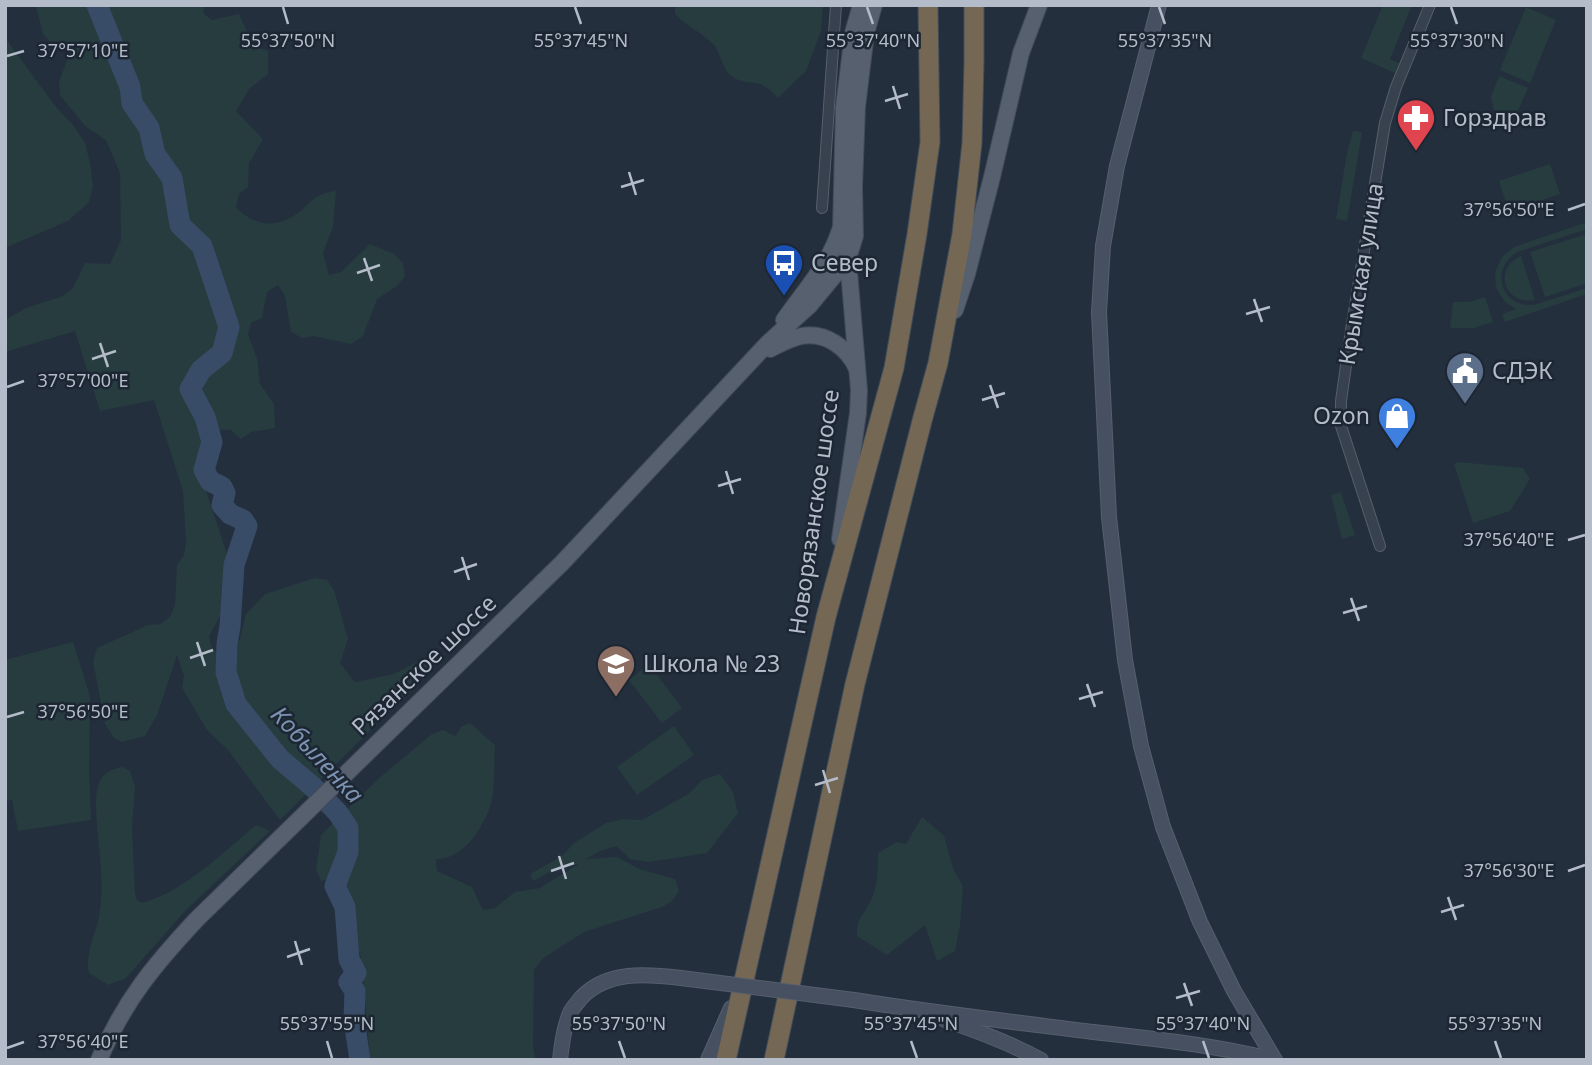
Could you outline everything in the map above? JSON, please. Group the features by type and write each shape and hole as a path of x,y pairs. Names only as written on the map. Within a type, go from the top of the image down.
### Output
{"highway":[{"path":"826,617 894,368 917,234 930,142 928,5"},
{"path":"774,1060 855,684 938,363 962,234 972,143 974,5"},
{"name":"Новорязанское шоссе","path":"726,1060 826,617"}],"main road":[{"name":"Новорязанское шоссе","path":"826,617 858,413 858,372 848,259 841,228 844,107 853,33 861,5"},
{"path":"848,259 855,236 857,107 866,33 874,5"},
{"path":"938,363 967,274 1021,53 1039,5"},
{"path":"1159,5 1116,166 1104,246 1099,312 1110,517 1125,660 1141,746 1163,827 1200,922 1234,991 1275,1060"},
{"name":"Рязанское шоссе","path":"99,1060 114,1025 159,959 335,783 562,563 744,370 768,343 823,267 841,228"},
{"name":"Рязанское шоссе","path":"768,343 810,305 848,259"},
{"path":"744,370 769,349 803,336 818,336 844,349 858,372"},
{"path":"708,1060 746,971"},
{"path":"560,1060 566,1024 572,1008 586,993 602,982 639,974 1183,1042 1275,1060"},
{"path":"914,1010 988,1035 1041,1060"},
{"path":"566,1024 572,1060"}],"street":[{"path":"822,208 836,5"},
{"name":"Крымская улица","path":"1380,547 1341,426 1342,401 1385,123 1396,88 1430,5"}],"green space":[{"path":"34,5 205,5 203,13 212,20 239,14 254,47 268,51 268,74 250,88 236,111 263,139 249,163 248,187 239,194 236,207 256,221 279,222 295,215 318,197 336,191 333,227 323,253 329,275 341,272 370,244 394,254 403,263 405,276 397,286 377,299 363,336 351,344 314,336 302,338 291,332 285,296 278,285 267,292 262,318 251,323 248,334 257,359 260,384 274,404 275,428 251,432 241,439 231,430 205,429 198,467 230,563 222,613 209,636 212,648 221,656 232,650 240,639 246,614 265,594 315,578 327,580 334,590 348,639 340,663 355,682 394,674 428,656 437,664 280,820 228,750 207,730 182,688 184,676 177,655 157,715 145,736 122,742 114,738 105,724 93,661 97,648 148,625 161,624 170,617 175,605 177,565 184,555 186,542 183,491 154,400 100,411 75,331 5,352 5,320 26,308 63,296 73,288 85,263 110,264 121,240 120,173 106,140 85,126 60,95 59,82 68,58 65,46 52,44 43,34"},
{"path":"675,5 823,5 821,31 806,71 778,98 761,85 730,75 714,45 675,14"},
{"path":"1383,5 1412,5 1390,59 1399,63 1395,73 1361,58"},
{"path":"1526,7 1556,20 1530,83 1500,70"},
{"path":"5,38 85,143 93,186 89,202 68,221 5,248"},
{"path":"1499,76 1528,88 1518,111 1509,116 1494,110 1491,97"},
{"path":"1353,131 1362,132 1347,221 1336,219"},
{"path":"1550,164 1560,194 1509,211 1499,181"},
{"path":"1587,222 1587,229 1517,252 1508,260 1501,277 1507,294 1523,304 1534,305 1587,288 1587,294 1505,322 1502,314 1516,309 1505,302 1496,288 1495,272 1502,257 1514,247"},
{"path":"1587,234 1587,283 1545,297 1530,252"},
{"path":"1521,256 1535,300 1516,297 1506,285 1507,269"},
{"path":"1485,297 1493,322 1474,328 1450,328 1453,302 1469,302"},
{"path":"1458,462 1523,468 1530,479 1510,511 1473,523 1454,464"},
{"path":"1341,492 1355,535 1342,539 1331,495"},
{"path":"73,642 90,696 91,820 18,831 12,800 5,801 5,660"},
{"path":"649,664 682,708 662,723 629,680"},
{"path":"470,723 495,745 492,800 472,840 456,854 436,859 437,871 472,887 483,910 495,908 515,892 540,888 580,863 550,872 533,881 530,874 562,856 574,843 606,823 623,819 642,820 690,793 702,780 720,774 733,792 738,813 707,853 649,862 630,859 617,846 586,859 617,857 639,869 675,879 679,891 672,901 662,907 584,932 542,959 534,970 535,1060 370,1060 362,963 348,907 346,876 321,881 316,870 321,835 377,780 432,734 443,730 455,736 461,727"},
{"path":"674,726 694,755 637,795 617,767"},
{"path":"122,767 130,771 135,787 132,827 135,893 137,900 142,903 173,890 188,880 256,825 270,831 186,910 126,978 108,985 89,973 88,965 101,899 96,800 101,778"},
{"path":"922,817 944,836 954,871 963,886 955,951 937,961 925,925 887,955 857,936 859,921 876,886 878,853 897,842 906,844"}],"waterway":[{"name":"Кобыленка","path":"97,5 130,87 132,103 149,128 155,154 172,178 180,225 202,246 229,327 222,353 201,370 190,389 205,417 212,442 204,470 210,481 222,487 225,493 222,505 247,526 234,565 226,672 236,704 280,759 313,787 338,813 348,828 348,852 335,886 345,907 349,959 356,973 349,982 355,991 354,1020 360,1060"}],"place":[{"name":"Горздрав","path":"1416,152"},
{"name":"Север","path":"784,297"},
{"name":"СДЭК","path":"1465,405"},
{"name":"Ozon","path":"1397,450"},
{"name":"Школа № 23","path":"616,698"}]}
